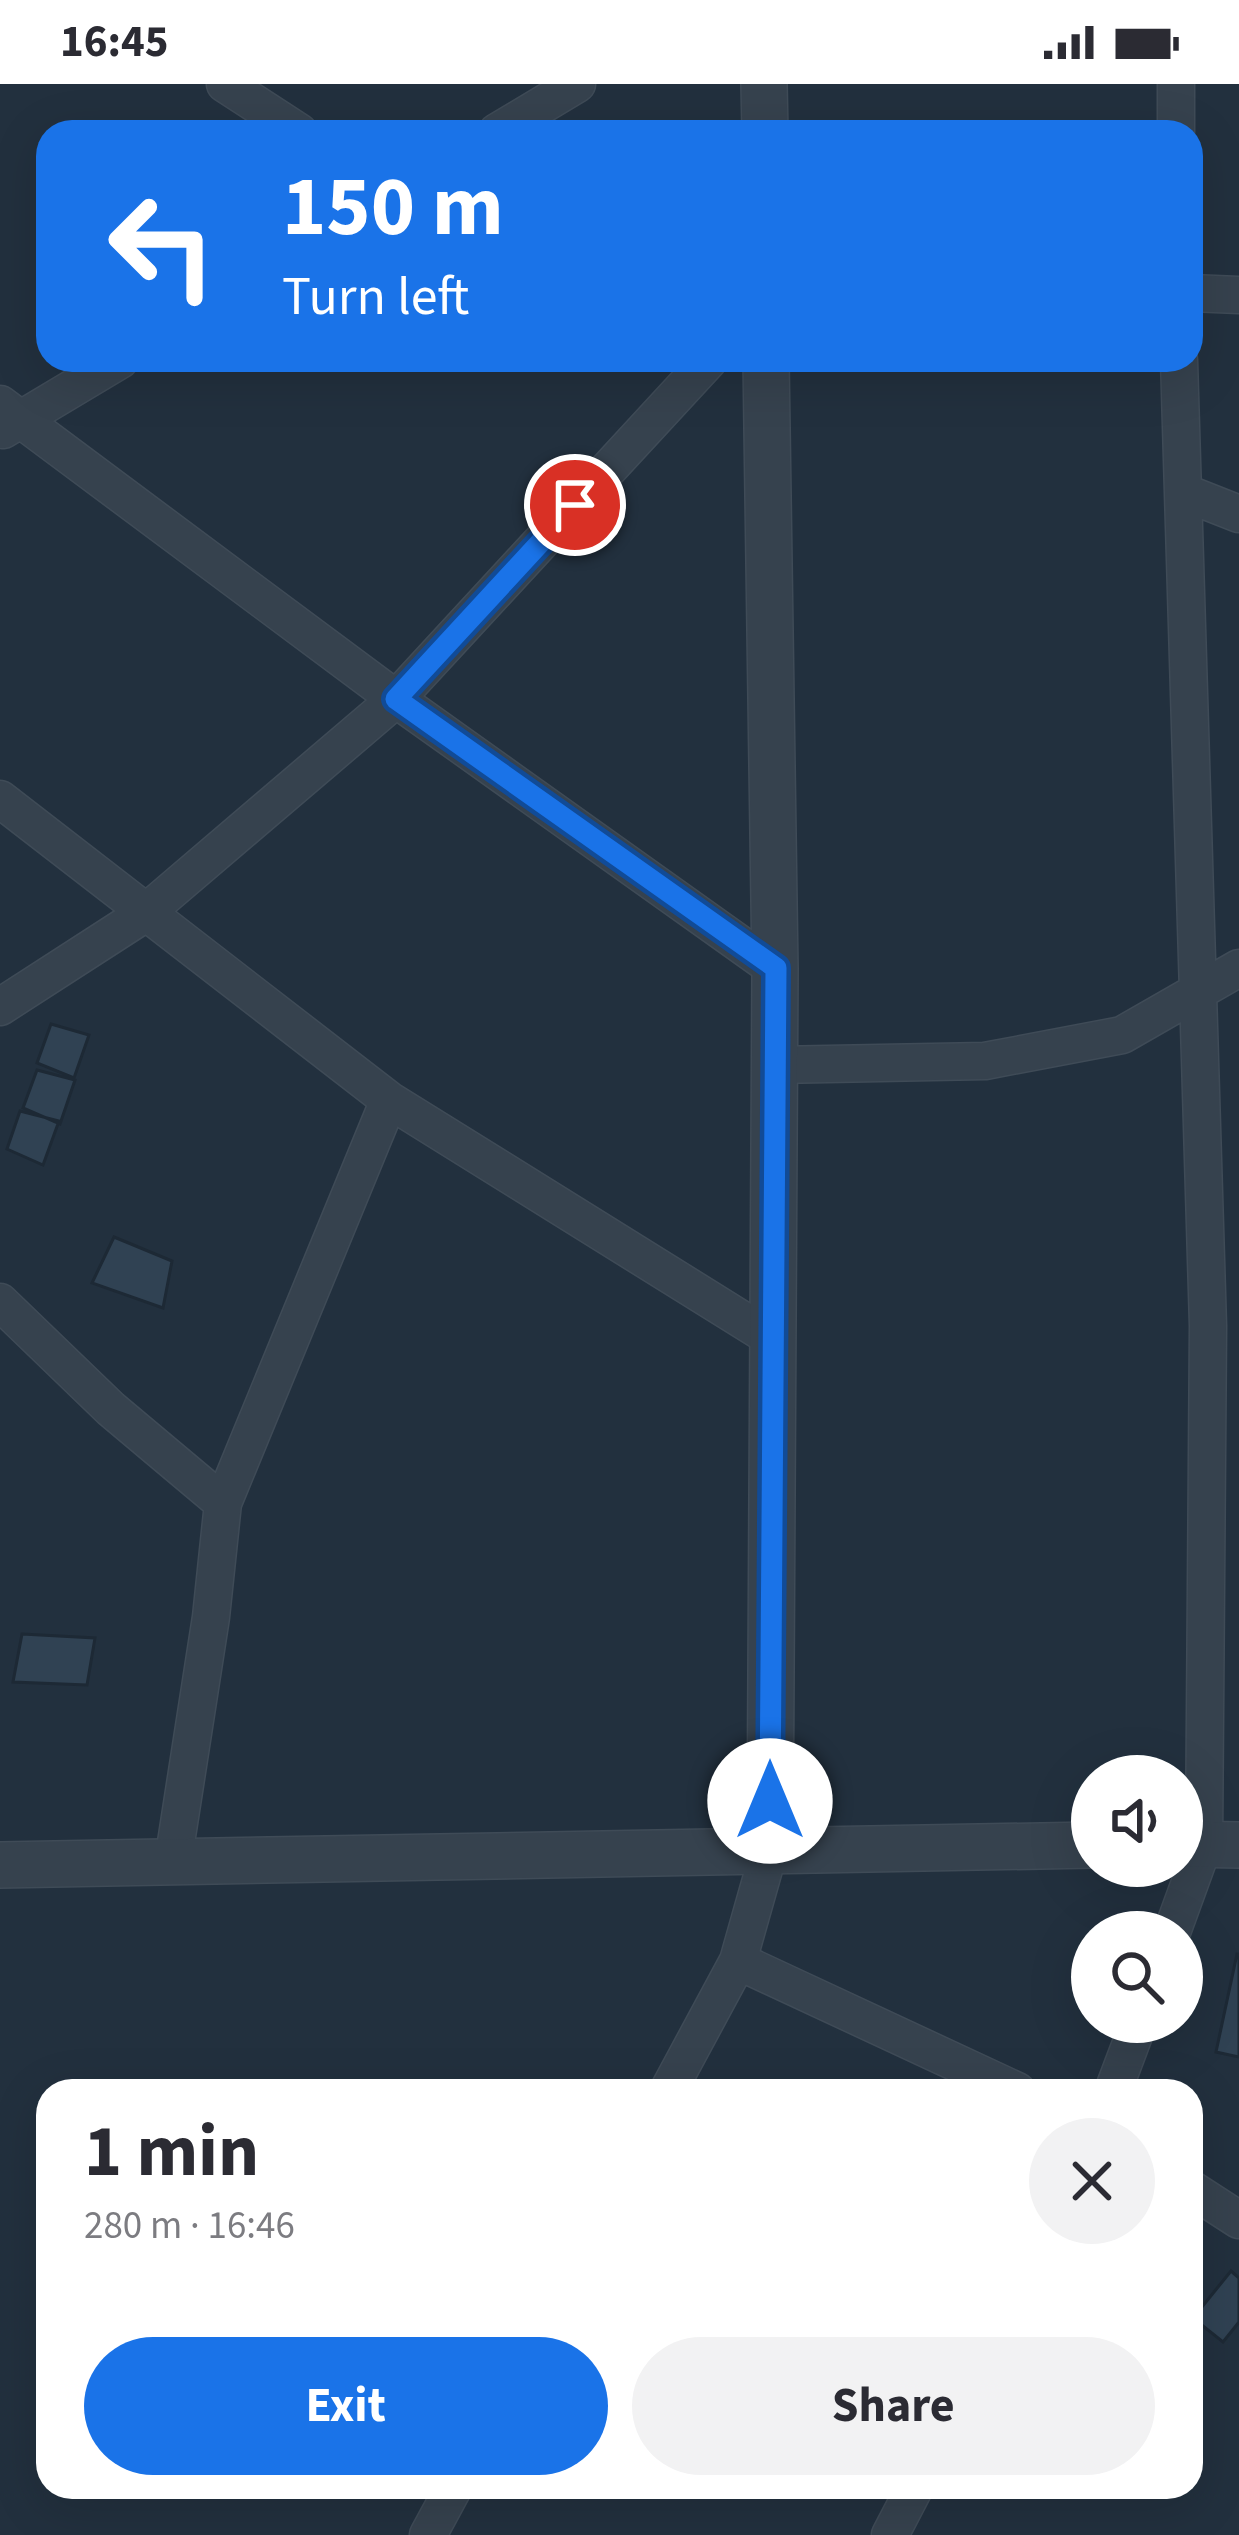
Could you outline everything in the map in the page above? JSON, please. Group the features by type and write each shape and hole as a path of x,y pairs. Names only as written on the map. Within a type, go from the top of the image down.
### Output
{"street":[{"path":"225,84 280,120"},
{"path":"517,120 577,84"},
{"path":"764,84 765,120"},
{"path":"1176,84 1177,120"},
{"path":"1203,294 1239,295"},
{"path":"97,372 7,418 776,968"},
{"path":"0,1006 143,914 396,699 684,372"},
{"path":"674,2079 738,1961 770,1848 776,968 766,372"},
{"path":"1179,372 1208,1327 1208,1844 1181,1911"},
{"path":"1183,493 1239,514"},
{"path":"0,799 388,1100 773,1339"},
{"path":"775,1065 986,1061 1122,1035 1239,968"},
{"path":"173,1862 211,1617 223,1503 388,1100"},
{"path":"0,1302 111,1409 223,1503"},
{"path":"0,1865 1071,1845"},
{"path":"738,1961 991,2079"},
{"path":"1117,2079 1130,2043"},
{"path":"1203,2197 1239,2220"},
{"path":"428,2535 448,2499"},
{"path":"890,2535 909,2499"}],"building":[{"path":"51,1024 89,1035 74,1078 37,1063"},
{"path":"37,1070 75,1080 60,1124 23,1108"},
{"path":"20,1111 59,1121 43,1165 7,1149"},
{"path":"114,1237 172,1261 163,1308 92,1283"},
{"path":"22,1634 95,1638 87,1685 13,1682"},
{"path":"1239,1954 1239,2057 1216,2052"},
{"path":"1231,2271 1239,2278 1239,2322 1223,2342 1203,2326 1203,2306"}],"route":[{"path":"575,505 396,699 776,968 770,1801"}]}
